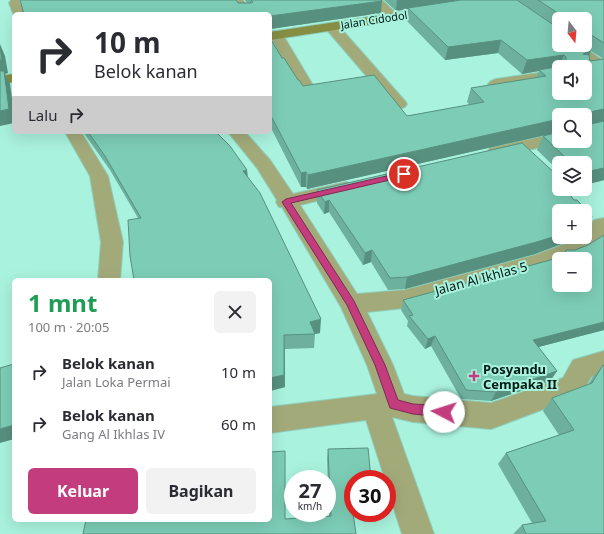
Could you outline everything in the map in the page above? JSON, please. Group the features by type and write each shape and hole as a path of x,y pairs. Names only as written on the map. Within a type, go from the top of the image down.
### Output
{"street":[{"path":"237,0 245,12"},
{"path":"375,0 394,17"},
{"name":"Jalan Cidodol","path":"273,36 448,9"},
{"path":"332,27 399,104"},
{"path":"273,36 309,92"},
{"path":"581,52 596,62 597,65 592,68"},
{"path":"496,84 552,75"},
{"path":"0,80 12,78"},
{"path":"74,134 99,176 112,242 109,278"},
{"path":"238,134 264,164 286,202 351,304 380,365 394,406 418,534"},
{"path":"483,155 552,139"},
{"path":"521,146 537,162"},
{"path":"286,202 362,184"},
{"name":"Jalan Al Ikhlas 5","path":"351,304 405,299 540,262 573,249 597,232"},
{"path":"272,420 394,406 491,416 572,387 582,368 604,362"}],"building":[{"path":"20,0 236,0 238,3 251,3 253,2 251,0 382,1 272,16 272,12 23,12"},
{"path":"461,0 517,0 552,24 552,52 587,52 583,54 589,55 590,60 566,60 564,55 527,60 501,40 448,47 408,8"},
{"path":"538,0 604,0 604,43 592,35 592,12 556,12"},
{"path":"272,41 282,58 284,58 303,86 374,75 407,116 484,102 471,88 546,76 539,70 552,68 552,100 592,100 592,61 604,59 604,109 592,112 592,108 552,108 552,121 308,175 306,172 301,173 272,118"},
{"path":"0,46 2,60 0,60"},
{"path":"0,71 4,71 9,109 0,111"},
{"path":"604,121 604,168 592,171 592,156 564,156 556,148 592,148 592,124"},
{"path":"89,134 218,134 230,146 247,170 243,171 260,193 321,319 310,322 315,334 284,335 284,375 272,378 272,278 134,278 130,256 128,220 141,218 105,156"},
{"path":"552,134 552,145 543,136"},
{"path":"522,143 552,171 552,196 571,196 581,204 552,204 552,237 407,277 390,278 372,250 365,253 329,200 325,202 317,190"},
{"path":"604,235 604,322 533,340 557,371 496,392 466,390 435,336 428,339 409,316 413,315 403,300 552,260 552,292 592,292 592,252 566,252 566,250 575,250 592,244"},
{"path":"12,365 12,426 0,429 0,368"},
{"path":"603,365 604,534 526,534 522,525 546,521 506,453 574,430 552,398 592,383"},
{"path":"368,448 370,470 344,470 344,522 354,522 356,534 83,534 86,522 272,522 272,452 285,451 284,522 336,522 336,470 329,470 328,449"}],"place":[{"name":"Posyandu Cempaka II","path":"474,376"}],"route":[{"path":"404,174 286,202 351,304 380,365 394,404 413,409 444,412"}]}
